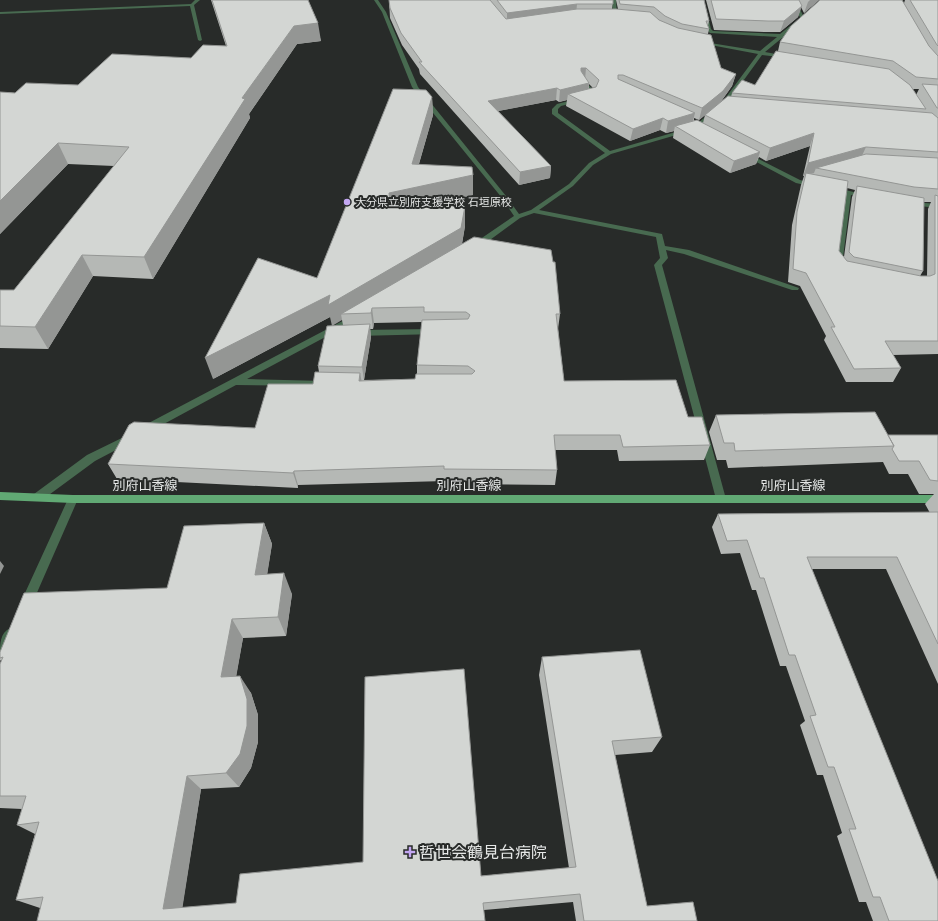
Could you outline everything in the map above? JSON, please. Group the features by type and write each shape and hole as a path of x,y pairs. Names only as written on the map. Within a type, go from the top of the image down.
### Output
{"main road":[{"name":"別府山香線","path":"0,496 73,499 938,499"}],"street":[{"path":"0,13 192,6 198,0"},
{"path":"614,0 615,17"},
{"path":"702,0 709,30 712,32 782,36"},
{"path":"467,251 518,217 533,212 571,185 591,164 609,153 695,124 723,105 761,53 805,16 793,0"},
{"path":"376,1 384,2"},
{"path":"376,1 384,12 415,87 504,197 518,217"},
{"path":"192,6 200,40"},
{"path":"607,17 622,18"},
{"path":"692,40 792,58"},
{"path":"583,82 593,93 591,98 559,105 555,109 555,114 609,153"},
{"path":"723,105 731,106"},
{"path":"695,124 701,131"},
{"path":"743,153 798,182 878,198"},
{"path":"798,182 812,178"},
{"path":"845,271 838,265 848,192"},
{"path":"907,204 923,209 938,206"},
{"path":"533,212 603,224 659,236 664,258 658,265 721,499"},
{"path":"661,247 686,252 795,288"},
{"path":"38,497 91,458 327,334 360,314"},
{"path":"327,334 442,332"},
{"path":"235,382 336,384"},
{"path":"22,613 73,499"},
{"path":"0,649 15,626"}],"building":[{"path":"212,0 308,0 318,23 294,26 242,98 245,99 144,257 82,255 35,327 0,326 0,290 14,290 129,147 58,143 0,201 0,92 15,93 26,83 78,85 112,54 191,58 203,45 227,46"},
{"path":"389,0 490,0 506,19 577,9 616,9 650,12 659,20 678,28 711,35 721,68 736,74 723,91 702,108 623,75 618,75 618,79 695,113 668,121 663,118 633,129 568,94 596,87 599,80 586,68 581,68 581,71 589,83 560,90 557,88 488,101 551,166 520,172 419,62 422,62 401,33 390,8"},
{"path":"497,0 613,0 613,4 577,4 507,13"},
{"path":"619,0 704,0 709,21 706,21 709,29 682,24 665,16 654,7 620,4"},
{"path":"711,0 799,0 802,6 784,21 716,19"},
{"path":"820,0 902,0 929,46 938,56 938,79 916,77 893,61 780,42 791,26"},
{"path":"910,0 938,0 938,46 937,45"},
{"path":"776,51 889,69 910,85 926,109 732,93 742,80 755,85"},
{"path":"922,84 938,85 938,108 937,108"},
{"path":"393,89 426,90 432,97 412,164 472,167 473,175 389,193 390,206 465,206 461,228 328,305 330,295 205,358 258,258 317,278"},
{"path":"728,96 932,113 938,118 938,152 866,147 808,163 814,133 770,148 705,115"},
{"path":"697,120 760,152 734,161 675,126"},
{"path":"866,154 938,158 938,189 914,187 816,168"},
{"path":"806,173 848,181 839,251 847,261 921,276 930,276 935,274 935,195 938,196 938,341 885,341 901,368 854,369 831,327 835,327 806,273 793,269 797,212"},
{"path":"857,186 924,198 923,271 854,257 849,252"},
{"path":"474,237 551,250 553,262 555,262 560,314 556,314 564,381 676,380 688,417 702,417 710,445 623,447 620,435 554,435 557,470 444,469 444,466 294,471 293,473 108,464 129,425 134,422 255,428 268,384 313,384 315,372 360,373 359,381 415,379 416,374 472,374 475,371 468,366 417,365 422,320 468,319 470,315 466,312 424,312 424,307 372,308 371,313 341,314"},
{"path":"370,324 362,367 318,366 327,326"},
{"path":"875,412 894,446 735,451 734,443 724,443 716,415"},
{"path":"888,435 938,435 938,481 930,480 919,461 899,461 892,449 894,446"},
{"path":"938,512 938,644 897,557 807,557 938,881 938,921 889,921 880,897 873,897 849,829 856,829 834,767 828,767 810,716 816,715 795,655 789,655 764,578 760,578 747,540 727,541 718,514"},
{"path":"264,523 255,575 284,573 278,617 232,619 221,677 240,676 247,699 247,726 240,754 226,773 187,776 163,909 236,903 240,874 363,862 365,677 464,669 481,876 576,867 542,657 640,650 662,737 612,741 647,906 693,902 697,921 584,921 580,894 483,903 485,921 37,921 43,897 16,900 39,822 17,825 26,796 0,796 0,664 3,657 0,658 0,652 24,593 167,588 184,526"}],"place":[{"name":"大分県立別府支援学校 石垣原校","path":"347,202"},
{"name":"哲世会鶴見台病院","path":"410,852"}]}
